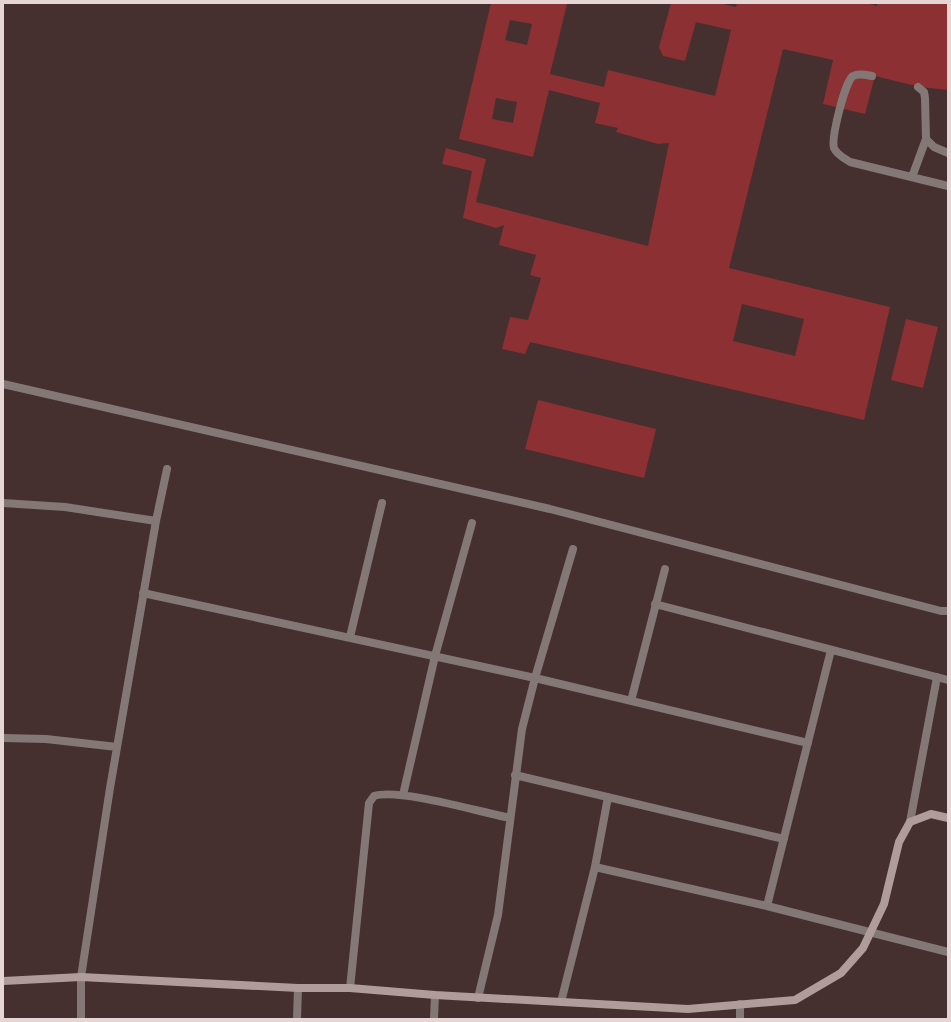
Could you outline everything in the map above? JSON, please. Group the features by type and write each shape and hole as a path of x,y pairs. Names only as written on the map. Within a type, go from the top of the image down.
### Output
{"street":[{"path":"872,76 859,74 852,76 847,84 834,136 834,147 839,156 850,162 948,186"},
{"path":"912,177 926,139 925,98 924,92 918,87"},
{"path":"926,139 934,147 948,153"},
{"path":"3,384 542,507 941,611 948,611"},
{"path":"81,1019 81,977 143,593 167,469"},
{"path":"350,638 382,503"},
{"path":"3,504 65,508 156,521"},
{"path":"403,795 435,656 472,523"},
{"path":"478,998 498,914 522,729 535,678 573,549"},
{"path":"631,701 665,569"},
{"path":"143,593 535,678 808,743"},
{"path":"655,604 948,680"},
{"path":"767,906 831,650"},
{"path":"3,981 81,977 298,988 350,988 435,996 688,1009 795,1000 841,973 863,948 884,904 899,842 910,822 937,677"},
{"path":"3,738 46,740 117,747"},
{"path":"515,775 784,839"},
{"path":"350,988 369,803 374,796 382,794 403,795 510,818"},
{"path":"561,1002 595,867 608,797"},
{"path":"910,822 931,814 948,818"},
{"path":"595,867 767,906 948,952"},
{"path":"296,1019 298,988"},
{"path":"434,1019 435,996"},
{"path":"740,1004 740,1019"}],"building":[{"path":"491,3 567,4 550,74 604,87 608,70 715,96 731,30 696,22 685,61 663,56 659,47 671,3 719,3 736,7 737,3 866,3 877,6 877,3 948,3 948,90 920,87 875,76 865,114 823,104 833,60 783,49 729,268 890,307 864,420 530,342 525,354 502,349 510,317 528,320 541,278 530,275 536,255 499,245 504,225 496,228 463,218 472,171 442,164 446,148 486,159 476,202 648,246 669,143 658,144 616,132 618,128 595,123 600,103 549,90 533,157 459,139","holes":["510,20 532,24 527,45 505,40","496,98 517,102 513,123 492,119","742,304 804,319 795,356 733,341"]},
{"path":"906,319 938,327 923,388 891,380"},
{"path":"538,400 656,429 644,478 525,449"}]}
